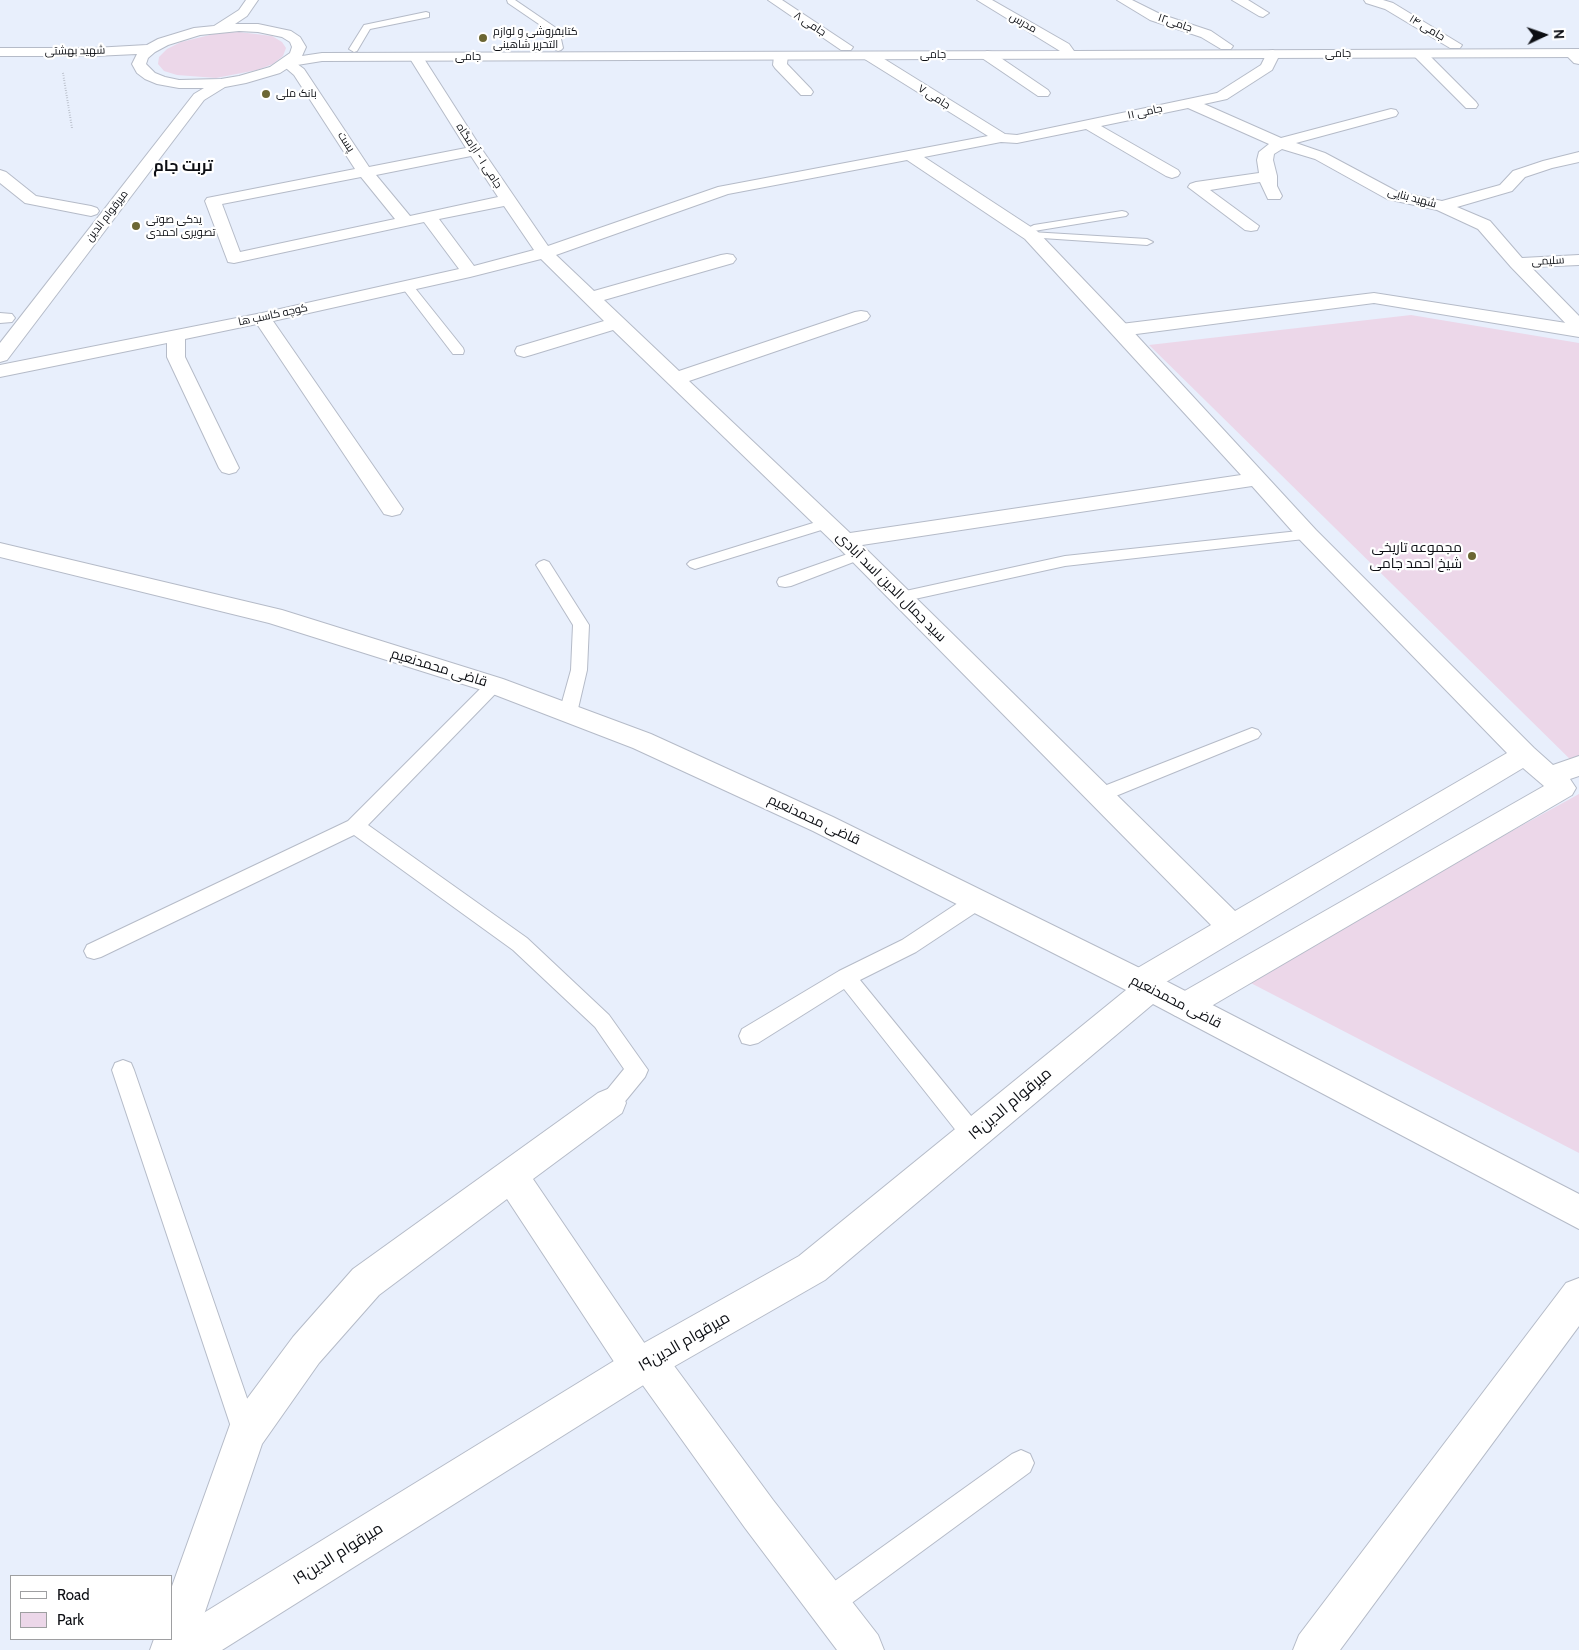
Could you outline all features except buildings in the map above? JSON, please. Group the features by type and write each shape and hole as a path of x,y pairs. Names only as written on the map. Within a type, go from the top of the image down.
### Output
{"street":[{"path":"220,28 243,13 252,0"},
{"name":"جامی ۸","path":"774,0 846,47"},
{"name":"مدرس","path":"983,0 1068,51"},
{"name":"جامی۱۲","path":"1123,0 1155,17 1206,34 1226,46"},
{"path":"1238,0 1263,13"},
{"name":"جامی ۱۴","path":"1370,0 1390,6 1456,46"},
{"path":"258,28 259,12"},
{"path":"220,83 179,84 150,76 142,70 139,64 142,56 150,49 180,36 220,28 258,28 286,34 295,40 298,46 296,55 287,63"},
{"name":"جامی","path":"298,46 354,49 846,47 1273,54 1334,50"},
{"name":"جامی","path":"220,83 259,76 287,63 322,57 987,55 1226,46 1376,50 1456,46 1577,53"},
{"name":"شهید بهشتی","path":"0,52 94,52 150,49"},
{"name":"جامی","path":"1376,50 1420,54 1577,53"},
{"name":"جامی ۱۱","path":"910,155 1001,138 1017,139 1222,96 1267,67 1273,54"},
{"path":"1420,54 1471,105"},
{"name":"جامی ۷","path":"868,55 1001,138"},
{"path":"987,55 1043,93"},
{"path":"781,56 780,65 806,92"},
{"name":"جامی ۱ - آرامگاه","path":"416,57 475,151 544,253"},
{"name":"شهید بهشتی","path":"0,58 88,58 139,64"},
{"name":"پست","path":"287,63 299,72 365,172 406,221"},
{"name":"میرقوام الدین","path":"0,356 199,97 220,83"},
{"name":"میرقوام الدین","path":"80,225 181,97 179,84"},
{"name":"شهید بنایی","path":"1187,102 1280,143 1320,156 1393,196 1442,206 1484,225 1517,263 1579,326"},
{"path":"1274,196 1269,186 1269,176 1265,160 1267,152 1280,143 1390,113"},
{"path":"1088,124 1172,174"},
{"path":"475,151 213,201 234,258 507,200"},
{"path":"910,155 1027,233 1121,330 1308,536 1525,755 1564,777 1185,1006"},
{"name":"کوچه کاسب ها","path":"0,371 262,318 470,272 544,253 724,190 910,155"},
{"path":"1442,206 1506,188 1519,174 1548,164 1579,157"},
{"path":"0,175 31,200 91,211"},
{"path":"1251,226 1196,187 1269,176"},
{"path":"428,216 470,272"},
{"name":"سید جمال الدین اسد آبادی","path":"544,253 852,548 1232,927"},
{"path":"591,298 727,259"},
{"name":"سلیمی","path":"1517,263 1579,260"},
{"path":"52,261 51,264 53,266 71,264"},
{"path":"30,289 45,287 50,290"},
{"path":"1121,330 1374,298 1579,331"},
{"path":"2,321 18,303"},
{"path":"675,379 861,316"},
{"path":"262,318 392,509"},
{"path":"524,351 616,323"},
{"path":"176,334 176,357 229,468"},
{"path":"852,548 1256,479"},
{"name":"قاضی محمدنعیم","path":"0,550 274,616 494,685 642,740 814,819 1145,985 1579,1212"},
{"name":"میرقوام الدین۱۹","path":"183,1650 644,1364 812,1268 973,1135 1145,985 1232,927 1525,755"},
{"path":"171,1650 246,1433 306,1350 366,1282 610,1103"},
{"path":"512,1175 644,1364 863,1650"},
{"path":"1314,1650 1579,1296"}],"lane":[{"path":"511,1 556,32 558,48"},
{"path":"354,49 367,27 426,15"},
{"path":"1027,233 1122,214"},
{"path":"1027,233 1147,242"},
{"path":"407,286 458,351"},
{"path":"695,564 826,524"},
{"path":"901,597 1065,561 1308,536"},
{"path":"785,582 852,548"},
{"path":"544,565 581,625 579,670 568,713"},
{"path":"94,951 355,826 494,685"},
{"path":"1100,795 1252,734"},
{"path":"355,826 520,944 602,1021 638,1070 610,1103"},
{"path":"750,1036 846,977 909,946 977,901"},
{"path":"846,977 973,1135"},
{"path":"123,1070 246,1433"},
{"path":"828,1603 1021,1463"}],"path":[{"path":"61,58 72,128"}],"green space":[{"path":"239,32 272,36 282,42 286,48 283,56 273,64 257,70 216,78 177,75 164,71 158,64 159,57 167,49 181,42 218,33"},
{"name":"مجموعه تاریخی شیخ احمد جامی","path":"1411,315 1579,343 1579,768 1149,345"},
{"path":"1579,794 1579,1153 1243,979"}],"place":[{"name":"کتابفروشی و لوازم التحریر شاهینی","path":"483,38"},
{"name":"بانک ملی","path":"266,94"},
{"name":"یدکی صوتی تصویری احمدی","path":"136,226"},
{"name":"مجموعه تاریخی شیخ احمد جامی","path":"1472,556"}],"district":[{"name":"تربت جام","path":"183,166"}]}
